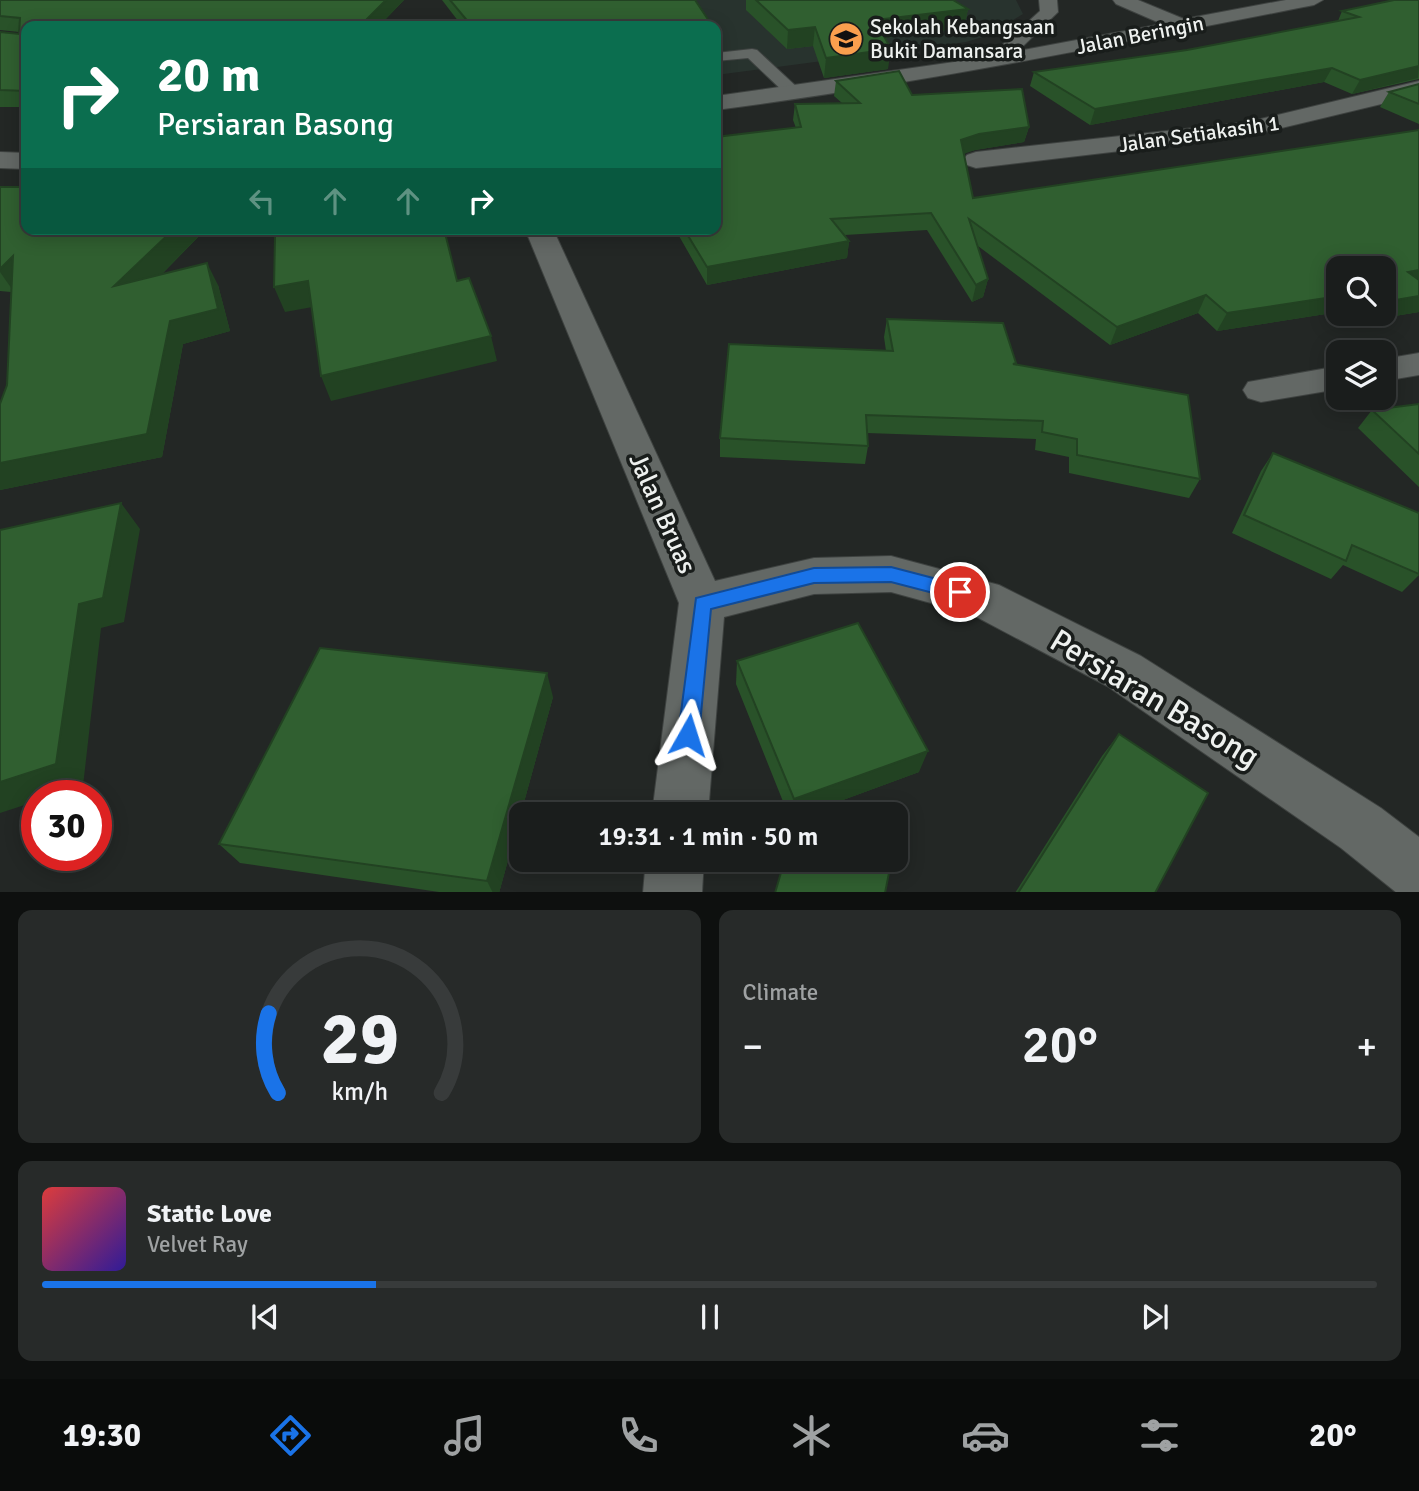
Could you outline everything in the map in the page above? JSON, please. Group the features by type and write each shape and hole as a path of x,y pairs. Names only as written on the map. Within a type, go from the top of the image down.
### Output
{"street":[{"path":"995,62 1049,12 1048,0"},
{"path":"1122,0 1186,27"},
{"name":"Jalan Beringin","path":"721,102 995,62 1314,0"},
{"name":"Jalan Setiakasih 1","path":"976,160 1248,129 1419,88"},
{"path":"0,160 21,161"},
{"name":"Jalan Bruas","path":"542,235 702,603 681,802"},
{"path":"1396,368 1419,364"},
{"path":"1261,390 1326,379"},
{"name":"Persiaran Basong","path":"702,603 814,576 891,574 983,598 1124,671 1361,828 1419,873"},
{"path":"672,892 674,872"}],"lane":[{"path":"721,56 752,52 793,92"}],"shaded area":[{"name":"Sekolah Kebangsaan Bukit Damansara","path":"548,0 1016,0 1023,14 986,36 966,42 721,74 721,21 518,21"}],"building":[{"path":"0,0 386,0 365,21 21,21 21,91 0,90 0,32 19,34 20,18 0,16"},
{"path":"450,0 695,0 709,21 468,21"},
{"path":"756,0 953,0 968,9 875,20 891,49 826,58 815,27 788,30"},
{"path":"1394,0 1419,0 1419,66 1360,80 1332,68 1095,109 1034,72 1187,50 1359,17 1342,11"},
{"path":"899,71 912,95 1022,89 1029,127 979,134 961,140 973,198 1419,130 1419,270 1408,272 1419,280 1419,296 1396,300 1396,256 1326,256 1326,298 1227,313 1206,295 1117,327 969,219 988,279 976,285 931,213 831,219 849,241 707,267 688,235 721,235 721,136 801,127 795,104 860,103 836,81"},
{"path":"1419,84 1419,104 1389,92"},
{"path":"0,187 21,187 21,235 168,235 114,286 207,263 218,309 170,321 147,434 0,463 0,404 7,385 13,256 0,269"},
{"path":"446,235 457,281 469,278 491,336 321,376 308,281 274,287 275,236"},
{"path":"887,319 1003,323 1016,363 1013,364 1188,395 1200,479 1077,455 1077,439 1042,432 1043,421 866,415 868,446 720,438 729,344 893,351"},
{"path":"1419,404 1419,454 1372,410 1396,410 1396,407"},
{"path":"1273,453 1419,513 1419,574 1352,545 1346,561 1244,515"},
{"path":"121,503 103,598 79,604 56,764 0,782 0,530"},
{"path":"858,623 928,751 794,799 737,661"},
{"path":"320,648 547,673 487,881 219,844"},
{"path":"1119,734 1208,793 1156,892 1019,892"},
{"path":"781,872 886,872 889,873 885,892 775,892"}],"place":[{"name":"Sekolah Kebangsaan Bukit Damansara","path":"846,39"}],"route":[{"path":"688,735 702,603 814,576 891,574 960,592"}]}
